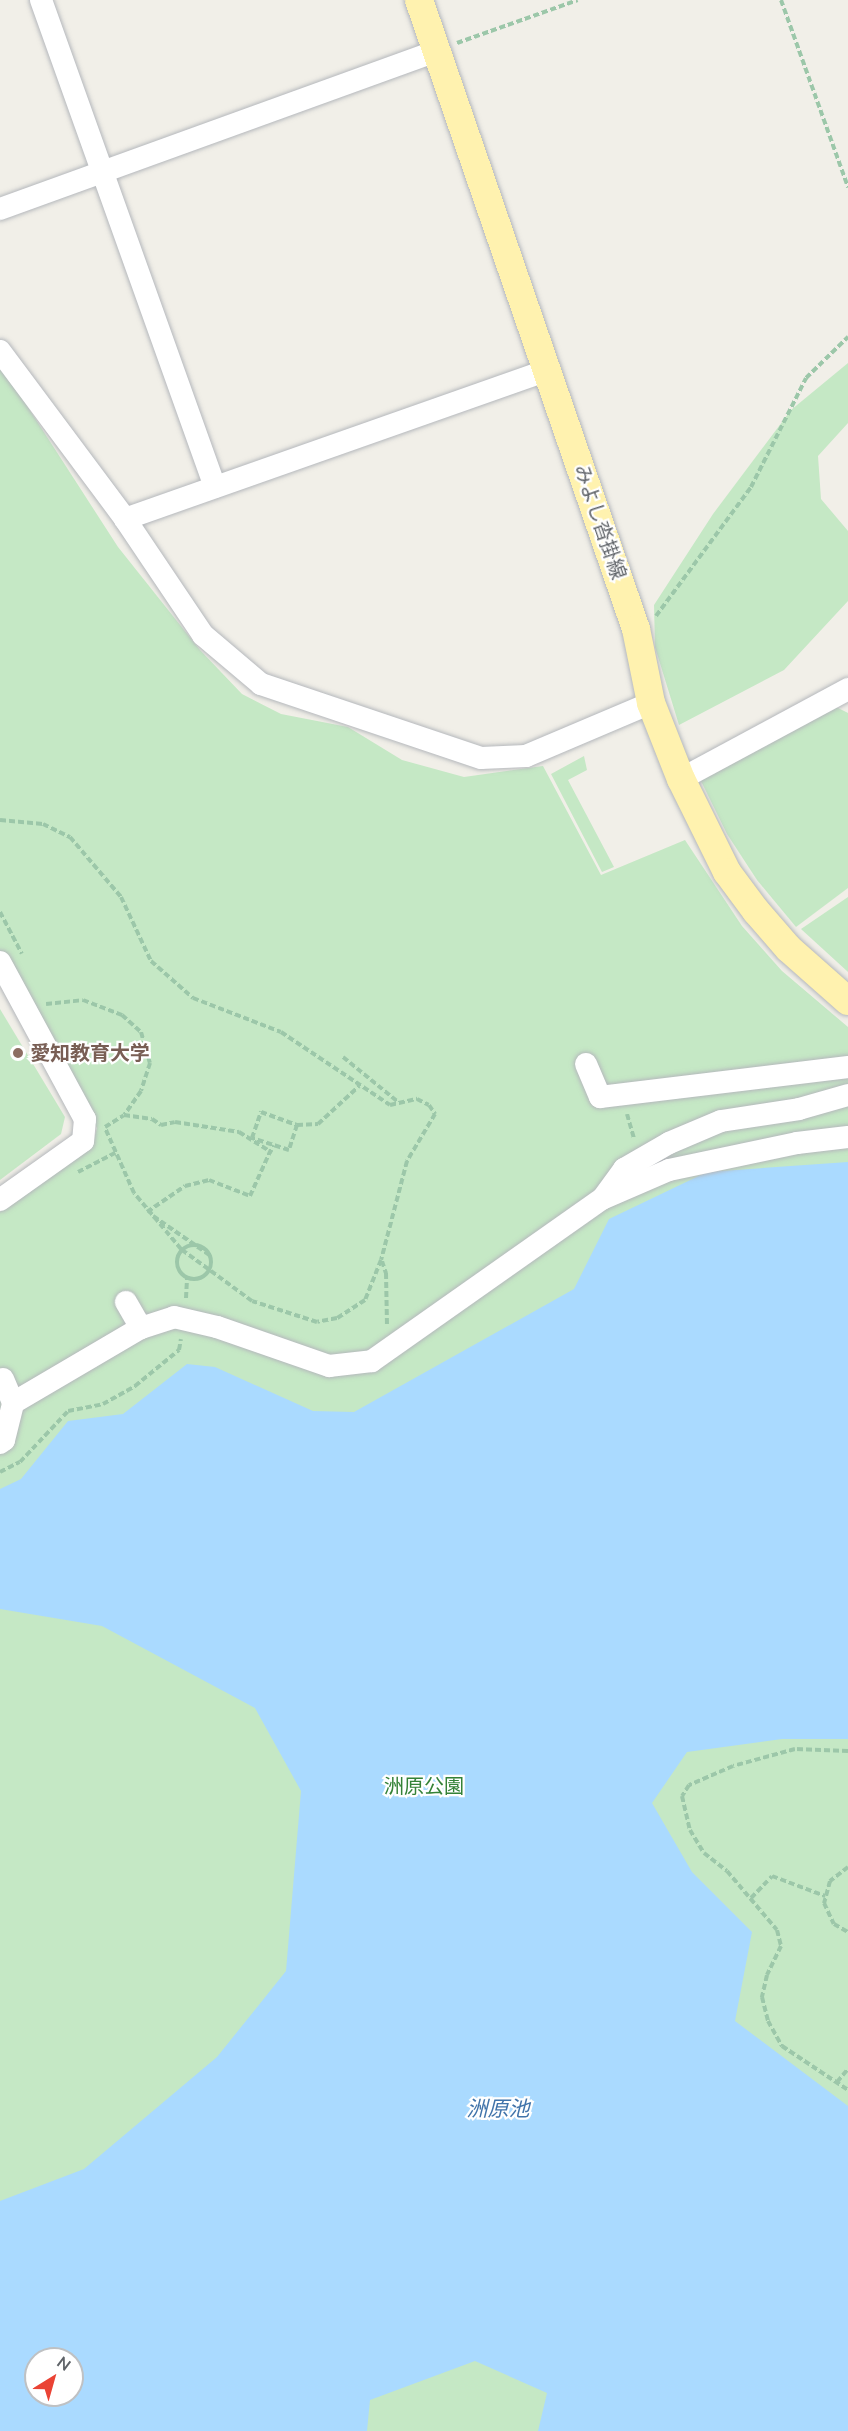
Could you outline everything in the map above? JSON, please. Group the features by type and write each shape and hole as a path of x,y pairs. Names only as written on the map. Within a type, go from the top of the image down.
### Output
{"main road":[{"name":"みよし沓掛線","path":"419,0 549,370 636,629 651,703 681,779 727,872 756,911 788,948 848,1001"}],"street":[{"path":"41,0 215,487"},
{"path":"0,209 437,51"},
{"path":"0,351 125,519 203,635 233,663 261,684 386,730 481,758 526,756 651,703"},
{"path":"125,519 549,370"},
{"path":"681,779 848,689"},
{"path":"0,962 85,1119 83,1141 0,1200"},
{"path":"586,1064 600,1097 848,1067"},
{"path":"602,1199 624,1169 721,1121 799,1110 848,1095"},
{"path":"12,1403 141,1328 174,1317 329,1366 372,1361 602,1199 669,1170 797,1143 848,1137"},
{"path":"126,1302 141,1328"},
{"path":"0,1443 4,1440 12,1403 3,1379"}],"path":[{"path":"437,51 578,0"},
{"path":"782,0 848,187"},
{"path":"636,629 651,622 751,487 806,378 848,337"},
{"path":"0,820 60,829 122,897 151,961 167,978 193,998 281,1032 390,1105 417,1099 429,1105 435,1114 407,1161 381,1260 364,1299 337,1318 317,1322 252,1301 182,1249 146,1211 99,1117"},
{"path":"0,912 27,965"},
{"path":"41,994 51,1014"},
{"path":"46,1004 83,1000 122,1015 141,1032 150,1063 141,1091 124,1115 105,1127"},
{"path":"343,1057 397,1101"},
{"path":"297,1125 289,1150 252,1138 261,1112 297,1125 318,1124 359,1086"},
{"path":"622,1095 640,1160"},
{"path":"124,1115 152,1119 161,1125 175,1122 239,1132 272,1153"},
{"path":"146,1211 185,1186 209,1180 250,1196 272,1153 273,1145"},
{"path":"78,1172 115,1153"},
{"path":"146,1211 211,1256"},
{"path":"187,1246 203,1247 211,1256 211,1268 204,1277 192,1280 179,1270 177,1259 187,1246"},
{"path":"381,1260 393,1348"},
{"path":"0,1472 20,1462 68,1411 103,1404 135,1386 179,1350 184,1319"},
{"path":"848,1751 795,1749 733,1766 689,1785 682,1796 690,1830 704,1852 751,1898 777,1930 782,1946 767,1975 762,1997 768,2021 782,2046 848,2090"},
{"path":"848,1867 830,1881 825,1896 827,1914 848,1932"},
{"path":"751,1898 772,1876 825,1896"},
{"path":"837,2082 848,2069"}],"green space":[{"path":"848,363 848,423 818,456 821,499 848,531 848,601 784,670 679,725 655,647 654,605 713,514 791,410"},
{"name":"洲原公園","path":"0,364 118,547 200,650 242,694 281,714 348,727 402,760 464,777 543,766 601,875 685,840 742,926 782,971 848,1027 848,2431 0,2431 0,1212 93,1143 97,1128 0,983"},
{"path":"836,707 848,713 848,888 796,927 757,880 727,834 699,777"},
{"path":"584,756 587,770 568,780 614,867 602,872 551,774"},
{"path":"848,897 848,972 801,929"},
{"name":"愛知教育大学","path":"0,1009 65,1117 61,1134 0,1180"}],"water":[{"name":"洲原池","path":"848,1162 848,1739 782,1739 687,1752 652,1803 692,1872 752,1932 735,2021 848,2106 848,2431 538,2431 547,2393 475,2361 370,2400 367,2431 0,2431 0,2201 84,2169 217,2057 286,1971 301,1791 255,1708 102,1626 0,1609 0,1489 21,1479 68,1421 123,1414 187,1364 215,1367 313,1411 354,1412 574,1289 609,1219 707,1172"}],"place":[{"name":"愛知教育大学","path":"18,1053"}]}
